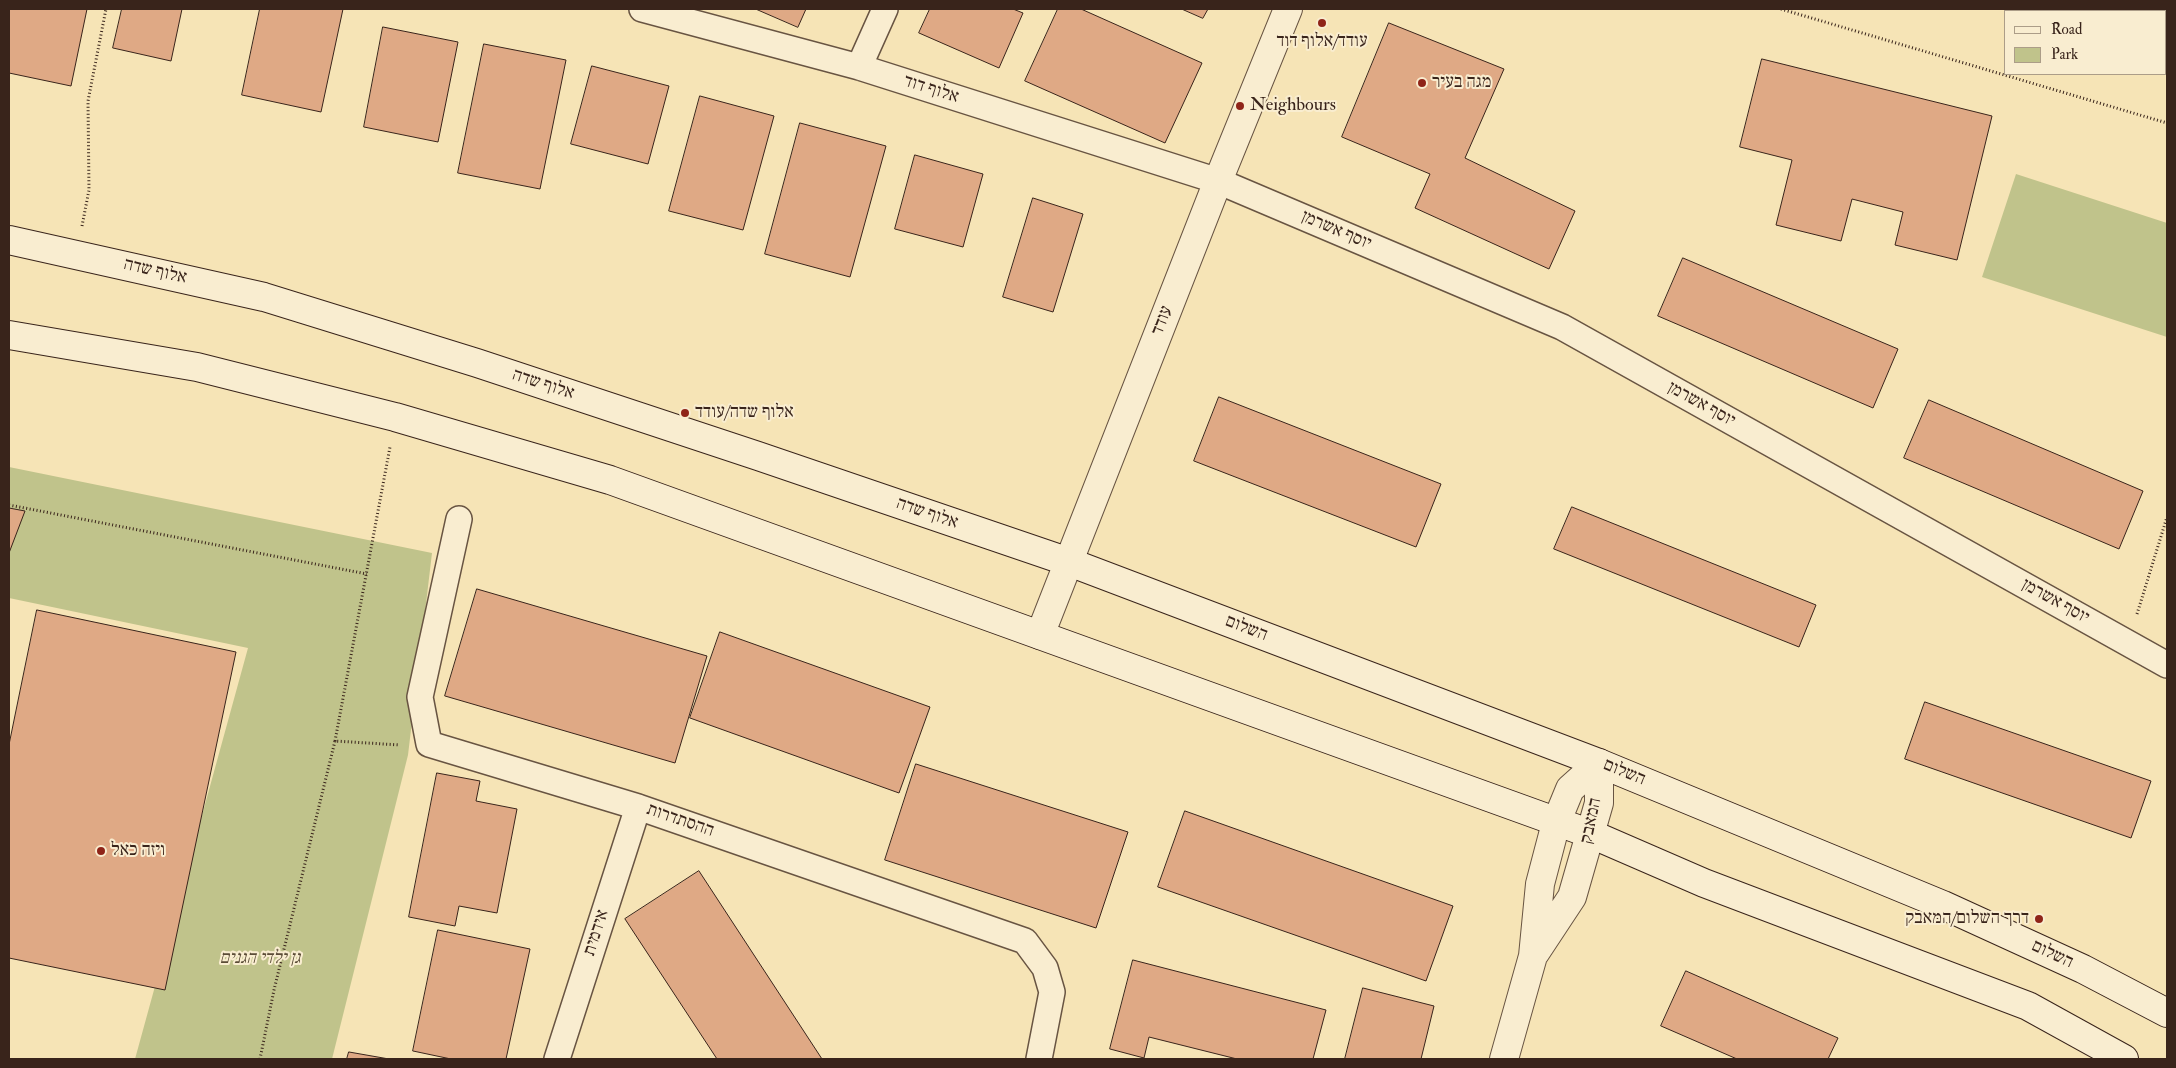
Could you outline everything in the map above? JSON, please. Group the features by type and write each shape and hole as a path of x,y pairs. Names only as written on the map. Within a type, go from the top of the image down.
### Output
{"main road":[{"name":"עודד","path":"1040,635 1218,181 1288,9"},
{"name":"אלוף שדה","path":"9,240 264,297 320,314 749,453 1069,562"},
{"path":"9,334 197,367 395,417 610,480 1556,823 1591,834 1704,883 2028,1006 2124,1059"},
{"name":"השלום","path":"1069,562 1598,763 1943,905 2083,969 2167,1013"},
{"name":"המאבק","path":"1504,1059 1533,956 1540,884 1556,823 1570,789 1598,763"},
{"name":"המאבק","path":"1533,956 1572,897 1599,803 1598,763"}],"street":[{"name":"אלוף דוד","path":"642,9 859,67 1218,181"},
{"path":"859,67 885,9"},
{"name":"יוסף אשרמן","path":"1218,181 1562,327 2167,665"},
{"path":"441,748 429,744 420,698 459,519"},
{"name":"ההסתדרות","path":"441,748 638,807 1026,941 1045,968 1052,992 1039,1059"},
{"name":"אידמית","path":"557,1059 638,807"}],"path":[{"path":"76,254 89,190 88,101 106,9"},
{"path":"1781,9 2004,75"},
{"path":"2004,75 2167,123"},
{"path":"260,1059 274,990 335,742 395,417"},
{"path":"9,505 367,574"},
{"path":"2128,643 2167,517"},
{"path":"335,742 441,748"}],"green space":[{"path":"2016,174 2167,223 2167,337 1982,277"},
{"name":"גן ילדי הגנים","path":"9,467 432,553 408,755 332,1059 135,1059 248,648 9,598"}],"building":[{"path":"9,9 87,9 71,86 9,73"},
{"path":"122,9 182,9 171,61 113,48"},
{"path":"260,9 343,9 321,112 242,95"},
{"path":"756,9 806,9 798,27"},
{"path":"930,9 1013,9 1023,13 999,68 919,33"},
{"path":"1058,9 1081,9 1202,63 1165,143 1025,81"},
{"path":"1182,9 1208,9 1203,18"},
{"path":"1389,23 1504,69 1465,158 1575,211 1549,269 1415,208 1430,174 1342,137"},
{"path":"383,27 458,42 438,142 364,127"},
{"path":"484,44 566,60 540,189 458,173"},
{"path":"1762,59 1992,116 1957,260 1895,245 1903,212 1852,199 1841,241 1776,225 1792,160 1740,147"},
{"path":"592,66 669,86 648,164 571,144"},
{"path":"700,96 774,116 743,230 669,211"},
{"path":"800,123 886,146 850,277 765,254"},
{"path":"915,155 983,174 963,247 895,229"},
{"path":"1033,198 1083,214 1053,312 1003,297"},
{"path":"1683,258 1898,349 1873,408 1658,316"},
{"path":"1219,397 1441,484 1416,547 1194,461"},
{"path":"1929,400 2143,491 2119,549 1904,458"},
{"path":"1572,507 1816,605 1799,647 1554,549"},
{"path":"9,508 25,511 9,553"},
{"path":"477,589 707,656 675,763 445,696"},
{"name":"ויזה כאל","path":"37,610 236,652 165,990 9,958 9,745"},
{"path":"720,632 930,707 899,793 690,718"},
{"path":"1925,702 2151,781 2131,838 1905,759"},
{"path":"916,764 1128,832 1096,928 885,860"},
{"path":"437,773 480,781 476,801 517,809 497,913 459,906 455,926 409,917"},
{"path":"1185,811 1453,906 1426,981 1158,887"},
{"path":"699,871 822,1059 717,1059 625,919"},
{"path":"438,930 530,949 506,1059 451,1059 413,1051"},
{"path":"1133,960 1326,1010 1313,1059 1237,1059 1149,1037 1144,1058 1110,1049"},
{"path":"1686,971 1838,1038 1828,1059 1737,1059 1661,1026"},
{"path":"1363,988 1434,1006 1421,1059 1345,1059"},
{"path":"349,1052 389,1059 347,1059"}],"place":[{"name":"עודד/אלוף דוד","path":"1322,23"},
{"name":"מגה בעיר","path":"1422,83"},
{"name":"Neighbours","path":"1240,106"},
{"name":"אלוף שדה/עודד","path":"685,413"},
{"name":"ויזה כאל","path":"101,851"},
{"name":"דרך השלום/המאבק","path":"2039,919"}]}
